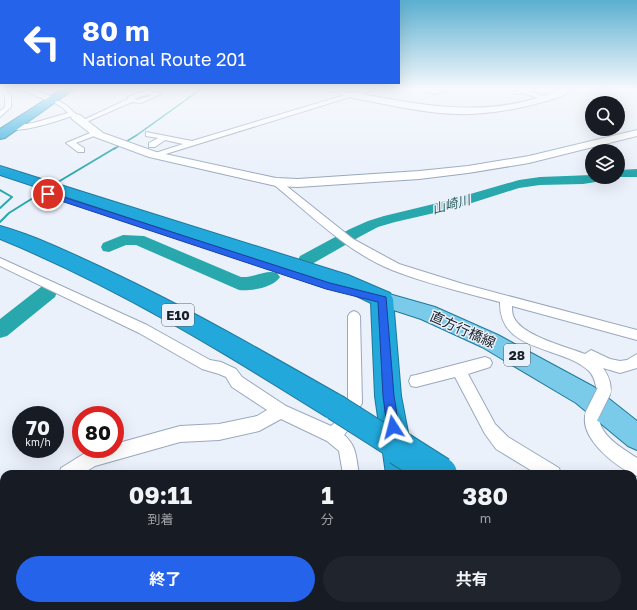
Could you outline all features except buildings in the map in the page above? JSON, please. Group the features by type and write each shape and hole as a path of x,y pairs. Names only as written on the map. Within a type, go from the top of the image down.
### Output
{"highway":[{"path":"0,135 27,117"},
{"path":"0,170 47,189 329,286 382,299 388,396 400,470"},
{"path":"0,178 47,189"},
{"name":"E10","path":"4,234 90,270 223,340 335,407 434,470"}],"main road":[{"name":"直方行橋線","path":"382,299 428,313 490,340 585,395 637,437"}],"street":[{"path":"11,128 74,117"},
{"path":"78,117 98,134 128,147 153,150 276,182 298,183 422,174 491,166 556,154 637,133"},
{"path":"153,150 194,143 278,117"},
{"path":"81,150 67,141 98,134"},
{"path":"149,134 194,143"},
{"path":"153,150 164,137"},
{"path":"276,182 349,241 382,261 415,274 637,335"},
{"path":"0,262 143,329 207,365 220,368 231,373 237,382 281,411 333,434 346,447 350,470"},
{"path":"506,299 506,314 513,328 524,336 581,358 595,368 605,385 604,391 592,415 592,422 598,436 610,448 637,468"},
{"path":"333,434 343,425 355,403 354,316"},
{"path":"591,356 609,365 622,367 632,365 637,360"},
{"path":"416,381 485,363"},
{"path":"459,371 490,429 502,443 546,470"},
{"path":"73,470 91,459 180,434 219,432 259,423 281,411"}],"waterway":[{"path":"114,149 161,117"},
{"path":"53,185 115,148"},
{"name":"山崎川","path":"625,174 637,173"},
{"name":"山崎川","path":"306,260 356,232 373,224 390,219 451,204 519,184 540,181 585,180"},
{"path":"0,222 9,213 49,188"},
{"path":"0,190 12,197 0,208"},
{"name":"山崎川","path":"109,247 123,240 138,240 239,283 255,283 271,277"},
{"name":"山崎川","path":"0,330 48,292"}],"route":[{"path":"48,194 329,286 382,299 388,396 393,427"}]}
